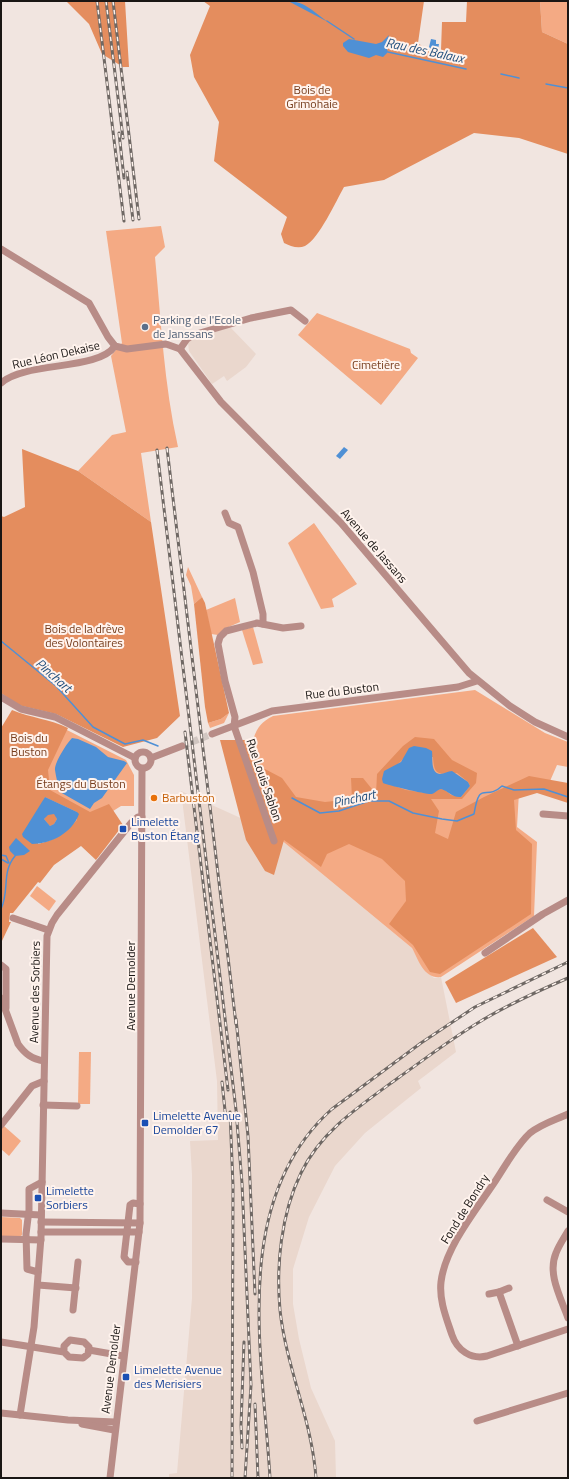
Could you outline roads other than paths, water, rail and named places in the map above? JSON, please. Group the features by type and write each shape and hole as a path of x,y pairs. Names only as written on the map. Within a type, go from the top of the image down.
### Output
{"street":[{"path":"1,249 89,303 115,346 127,349 166,344 180,349 186,339 193,335 262,315 291,310 306,321"},
{"name":"Rue Léon Dekaise","path":"1,383 11,376 19,373 62,366 108,354 115,346"},
{"name":"Avenue de Jassans","path":"180,349 220,402 341,523 452,655 477,681 521,714 568,737"},
{"path":"225,513 229,523 238,527 248,556 263,614 263,624 283,628 301,626"},
{"name":"Rue Louis Sablon","path":"263,624 257,623 226,631 219,639 218,644 225,680 235,717 234,726 274,841"},
{"name":"Rue du Buston","path":"212,734 272,711 462,686 477,681"},
{"path":"1,697 21,709 55,718 72,725 135,758"},
{"path":"151,758 182,746"},
{"path":"140,752 144,752 151,758 150,765 142,769 136,765 135,758 140,752"},
{"name":"Avenue Demolder","path":"110,1478 123,1356 140,1223 142,769"},
{"path":"543,814 568,816"},
{"name":"Avenue des Sorbiers","path":"20,1415 32,1347 41,1236 46,943 48,930 57,915 131,823 138,817 142,817"},
{"name":"Avenue des Sorbiers","path":"123,834 129,828 142,825"},
{"path":"485,953 543,914 568,900"},
{"path":"13,918 48,930"},
{"path":"1,965 6,969 6,1012"},
{"path":"1,998 22,1050 34,1060 44,1061"},
{"path":"1,1125 32,1086 44,1081"},
{"path":"43,1105 77,1106"},
{"name":"Fond de Bondry","path":"568,1114 540,1126 524,1140 463,1230 442,1274 441,1298 453,1338 459,1348 467,1354 480,1358 568,1329"},
{"path":"38,1272 27,1269 26,1234 29,1214 30,1189 42,1182"},
{"path":"546,1200 568,1212"},
{"path":"136,1262 128,1262 124,1259 130,1205 133,1203 140,1204"},
{"path":"1,1213 29,1214 41,1218 140,1223"},
{"path":"568,1231 556,1251 553,1266 554,1277 568,1318"},
{"path":"1,1239 27,1239 41,1236 139,1232"},
{"path":"73,1310 78,1262"},
{"path":"38,1285 76,1288"},
{"path":"489,1294 509,1288"},
{"path":"499,1292 518,1346"},
{"path":"1,1342 64,1352 69,1356 83,1358 88,1354 88,1344 70,1340 64,1346 64,1352"},
{"path":"89,1350 123,1356"},
{"path":"477,1421 568,1393"},
{"path":"1,1413 115,1426"}],"water":[{"path":"288,1 305,5 328,22"},
{"path":"389,35 386,46 388,52 383,57 376,55 369,58 348,52 343,46 343,43 349,39 376,44 382,42"},
{"path":"431,39 436,40 436,44 439,44 438,49 432,50 429,47"},
{"path":"344,447 348,450 340,459 336,456"},
{"path":"72,738 96,747 108,757 127,763 102,798 94,803 90,809 60,792 55,767 61,753"},
{"path":"414,746 426,748 432,751 433,768 437,773 442,774 452,771 468,782 470,786 461,797 455,796 441,789 429,794 383,783 382,779 384,771 401,762 409,748"},
{"path":"45,797 79,814 76,821 66,832 53,840 32,844 23,837 22,834","holes":["54,814 57,819 54,824 50,826 44,819 48,815"]},
{"path":"16,838 30,851 24,855 15,856 10,851 9,847"}],"waterway":[{"name":"Rau des Balaux","path":"327,21 354,39"},
{"name":"Rau des Balaux","path":"388,52 466,69"},
{"name":"Rau des Balaux","path":"501,74 519,78"},
{"name":"Rau des Balaux","path":"546,84 568,88"},
{"name":"Pinchart","path":"1,641 56,686 93,727 125,744 143,740 158,746"},
{"name":"Pinchart","path":"292,798 320,813 339,811 369,801 389,801 413,813 457,821 474,814 476,803 481,794 484,792 491,792 502,786 514,790 544,789 568,797"},
{"path":"1,855 6,856 9,863"},
{"path":"1,909 4,902 8,869 15,856"},
{"path":"1,859 8,863"}],"tunnel":[{"path":"182,746 212,734"}],"railway":[{"path":"97,1 124,221"},
{"path":"106,1 123,138"},
{"path":"113,1 139,219"},
{"path":"119,133 124,178"},
{"path":"127,172 133,220"},
{"path":"167,448 236,1024"},
{"path":"157,450 236,1110 242,1183 251,1385 245,1478"},
{"path":"185,732 228,1090"},
{"path":"270,1478 259,1332 260,1283 265,1234 278,1188 299,1146 332,1109 421,1043 475,1007 568,962"},
{"path":"316,1478 310,1435 283,1331 279,1293 280,1258 285,1222 294,1189 301,1173 319,1144 343,1120 384,1088 449,1041 481,1021 513,1003 568,978"},
{"path":"236,1019 248,1136 255,1294"},
{"path":"222,1082 226,1120"},
{"path":"230,1112 233,1186 232,1478"},
{"path":"242,1448 241,1425 244,1342"},
{"path":"255,1404 258,1478"}],"place":[{"name":"Parking de l'Ecole de Janssans","path":"145,327"},
{"name":"Barbuston","path":"154,798"},
{"name":"Limelette Buston Étang","path":"123,829"},
{"name":"Limelette Avenue Demolder 67","path":"145,1123"},
{"name":"Limelette Sorbiers","path":"38,1198"},
{"name":"Limelette Avenue des Merisiers","path":"126,1377"}],"park label":[{"name":"Bois de Grimohaie","path":"312,97"},
{"name":"Cimetière","path":"376,365"},
{"name":"Bois de la drève des Volontaires","path":"84,636"},
{"name":"Bois du Buston","path":"29,745"},
{"name":"Étangs du Buston","path":"81,784"}]}
